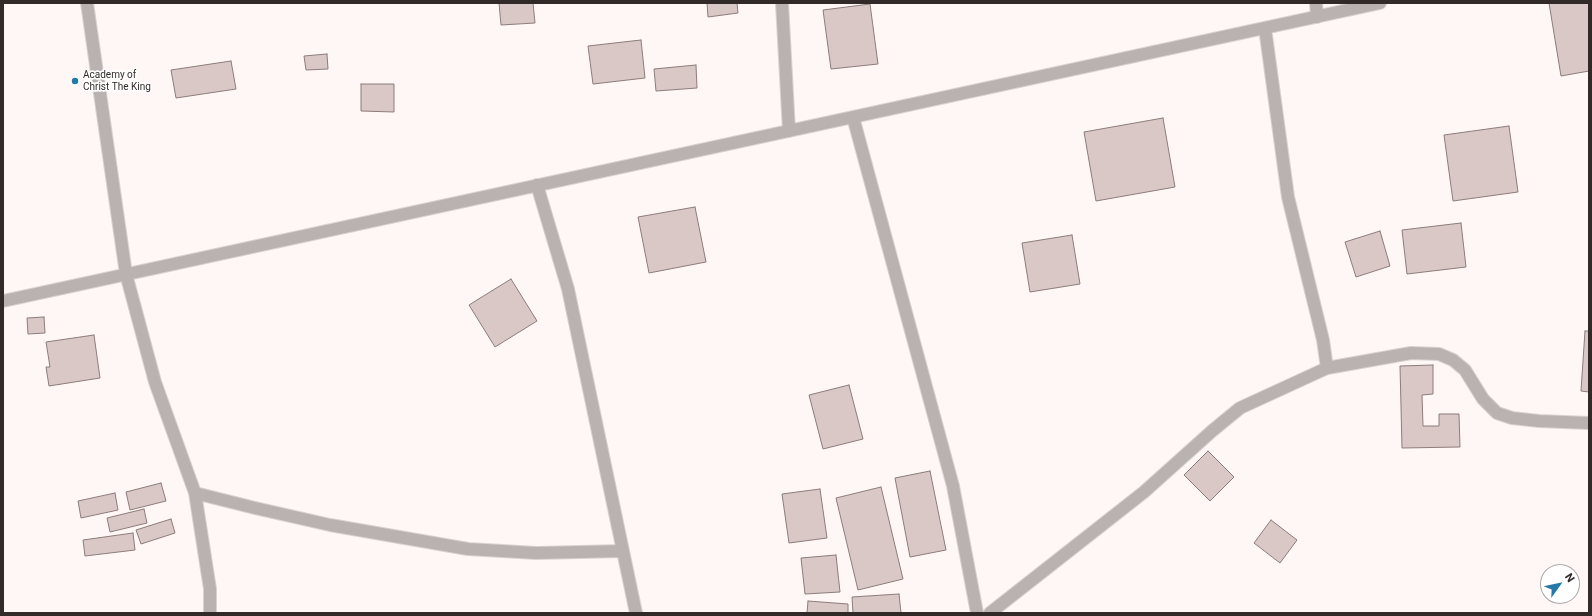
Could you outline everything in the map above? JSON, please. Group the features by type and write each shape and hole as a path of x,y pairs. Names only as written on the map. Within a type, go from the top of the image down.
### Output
{"street":[{"path":"87,3 126,274 155,382 196,492 210,589 210,613"},
{"path":"782,3 789,131"},
{"path":"1316,3 1317,17"},
{"path":"3,301 1380,3"},
{"path":"1265,28 1288,197 1323,340 1327,368"},
{"path":"853,117 953,486 977,613"},
{"path":"537,185 568,289 636,613"},
{"path":"990,613 1144,492 1240,408 1327,368 1411,353 1439,354 1453,360 1465,370 1483,399 1497,413 1512,418 1539,421 1589,423"},
{"path":"196,492 255,508 330,525 468,549 536,553 623,551"}],"building":[{"path":"499,3 533,3 535,23 501,25"},
{"path":"707,3 737,3 738,13 708,17"},
{"path":"1549,3 1589,3 1589,71 1561,76"},
{"path":"870,4 878,64 831,69 823,10"},
{"path":"641,40 645,78 593,84 588,46"},
{"path":"327,54 328,69 306,70 304,56"},
{"path":"231,61 236,89 176,98 171,70"},
{"path":"696,65 697,88 656,91 654,69"},
{"path":"361,84 394,84 394,112 361,111"},
{"path":"1163,118 1175,187 1096,201 1084,132"},
{"path":"1509,126 1518,192 1453,201 1444,135"},
{"path":"695,207 706,262 649,273 638,217"},
{"path":"1461,223 1466,267 1407,274 1402,230"},
{"path":"1380,231 1390,266 1356,277 1345,242"},
{"path":"1072,235 1080,284 1030,292 1022,243"},
{"path":"511,279 537,321 495,347 469,305"},
{"path":"44,317 45,333 28,334 27,318"},
{"path":"1585,331 1589,331 1589,392 1581,391"},
{"path":"94,335 100,378 49,386 46,367 50,367 46,342"},
{"path":"1433,365 1433,394 1422,395 1423,426 1439,426 1439,414 1459,414 1460,447 1402,448 1400,366"},
{"path":"849,385 863,439 823,449 809,395"},
{"path":"1208,451 1234,477 1210,501 1184,475"},
{"path":"930,471 946,550 910,557 895,478"},
{"path":"161,483 166,501 130,510 126,492"},
{"path":"881,487 903,579 858,590 836,498"},
{"path":"820,489 827,538 789,543 782,494"},
{"path":"115,493 118,510 81,518 78,501"},
{"path":"144,509 147,523 110,532 107,518"},
{"path":"171,519 175,533 141,544 136,530"},
{"path":"1271,520 1297,540 1280,563 1254,543"},
{"path":"133,533 135,550 85,556 83,540"},
{"path":"836,555 840,592 805,594 801,558"},
{"path":"899,594 901,613 853,613 852,597"},
{"path":"808,601 848,604 848,613 807,613"}],"place":[{"name":"Academy of Christ The King","path":"75,81"}]}
